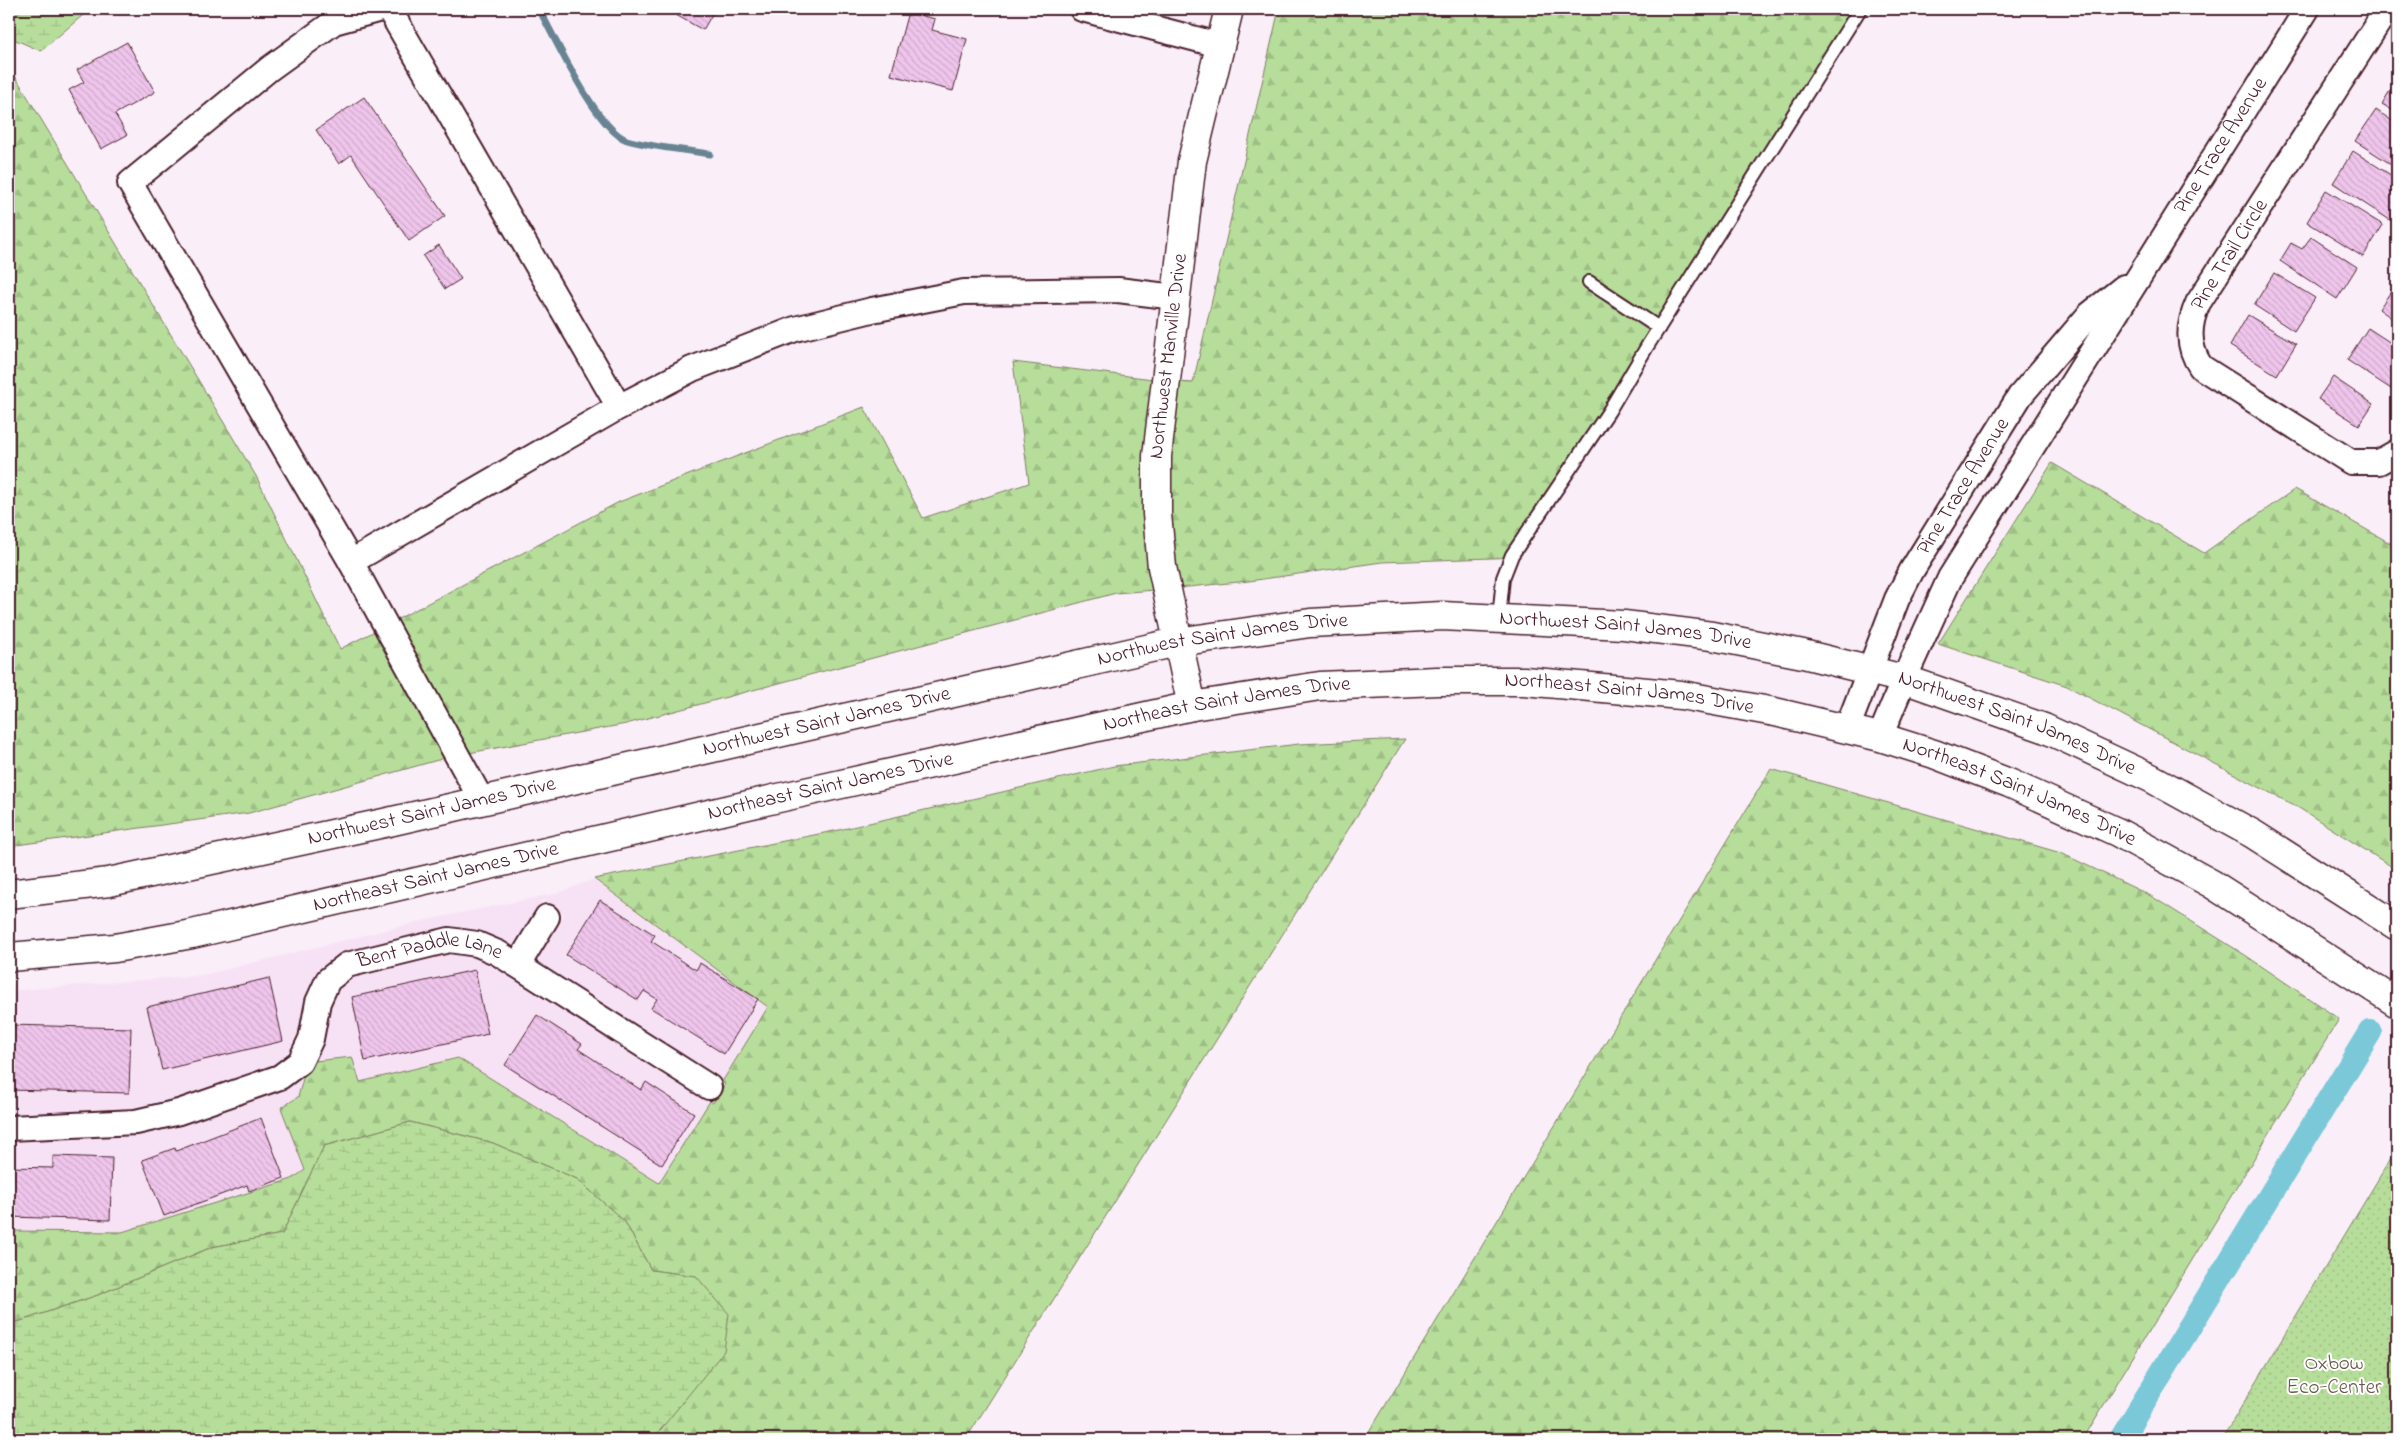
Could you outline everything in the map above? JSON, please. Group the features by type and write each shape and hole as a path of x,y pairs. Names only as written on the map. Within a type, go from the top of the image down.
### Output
{"main road":[{"name":"Northwest Manville Drive","path":"1192,706 1162,567 1157,514 1157,456 1192,161 1229,9"},
{"name":"Northwest Saint James Drive","path":"9,894 109,882 482,800 1177,642 1310,623 1442,616 1624,625 1712,636 1803,654 1904,679 2044,728 2151,778 2253,834 2397,926"},
{"name":"Northeast Saint James Drive","path":"9,957 115,948 192,934 774,799 1192,706 1320,686 1437,681 1524,681 1681,695 1775,712 1880,737 1934,754 2009,784 2117,832 2212,884 2397,1003"}],"street":[{"path":"381,9 334,22 269,69 130,183 351,562 482,800"},
{"path":"389,9 619,407"},
{"path":"1082,9 1219,46"},
{"name":"Pine Trace Avenue","path":"1880,737 1950,578 2134,281 2307,9"},
{"name":"Pine Trail Circle","path":"2386,9 2198,303 2192,318 2190,343 2194,356 2202,367 2351,462 2379,462 2397,452"},
{"name":"Pine Trace Avenue","path":"1847,729 1897,599 1912,570 2020,396 2089,315 2117,290 2134,281"},
{"path":"351,562 619,407 692,369 795,329 881,308 964,292 1118,290 1175,297"},
{"path":"518,965 548,917"},
{"name":"Bent Paddle Lane","path":"9,1128 136,1122 179,1112 280,1076 300,1062 311,1039 318,1002 328,980 347,965 449,940 477,944 498,953 709,1087"}],"lane":[{"path":"1499,618 1503,578 1512,556 1610,411 1659,328 1860,9"},
{"path":"1589,282 1659,328"}],"shaded area":[{"path":"594,879 768,1007 722,1082 535,962 564,914 543,900 513,949 480,933 445,929 338,956 316,975 306,999 299,1034 290,1054 273,1066 174,1100 133,1110 9,1116 9,991 203,975 426,920 558,893"},
{"path":"451,952 474,956 493,963 710,1101 659,1183 458,1058 359,1082 352,1057 315,1061 324,1042 330,1006 339,988 354,976"},
{"path":"304,1075 298,1097 281,1108 305,1170 292,1179 122,1232 9,1231 9,1139 138,1134 184,1123 286,1088"}],"green space":[{"path":"9,9 90,9 41,51 9,37"},
{"path":"1279,9 1862,9 1519,557 1382,562 1249,581 1178,588 1169,514 1170,458 1178,382 1193,383"},
{"path":"9,66 256,476 340,649 375,631 445,758 249,813 9,846"},
{"path":"1013,362 1153,379 1154,590 1116,593 626,724 469,753 396,620 619,502 864,407 923,518 1029,483"},
{"path":"2052,463 2204,553 2295,489 2397,547 2397,870 2299,808 2067,686 1938,644"},
{"path":"1405,739 966,1439 653,1439 667,1420 696,1276 651,1270 625,1222 577,1179 493,1143 410,1122 324,1146 282,1234 212,1247 98,1295 9,1325 9,1231 122,1232 292,1179 305,1170 281,1108 298,1097 304,1075 315,1061 352,1057 360,1082 458,1058 659,1183 710,1101 713,1103 725,1084 722,1082 768,1007 594,879 839,830 1114,766 1299,744"},
{"path":"1771,769 2061,853 2151,896 2245,955 2339,1019 2083,1439 1365,1439"},
{"path":"410,1122 493,1143 577,1179 625,1222 651,1270 696,1276 729,1314 724,1351 653,1439 525,1439 494,1430 482,1439 100,1439 92,1436 65,1439 9,1439 9,1325 98,1295 212,1247 282,1234 324,1146"},
{"name":"Oxbow Eco-Center","path":"2397,1148 2397,1439 2222,1439"}],"building":[{"path":"678,9 715,9 703,30 674,14"},
{"path":"908,12 935,19 932,30 967,39 953,91 891,75"},
{"path":"127,42 155,92 115,114 127,135 101,149 69,90 84,82 77,70"},
{"path":"2397,79 2397,113 2382,104"},
{"path":"364,97 445,216 409,241 351,155 339,164 316,130"},
{"path":"2376,110 2397,124 2397,168 2355,141"},
{"path":"2353,151 2397,179 2397,215 2393,222 2333,183"},
{"path":"2326,190 2383,225 2363,257 2307,222"},
{"path":"2311,237 2357,267 2337,299 2280,261 2291,243 2302,249"},
{"path":"439,245 461,279 445,289 423,256"},
{"path":"2274,273 2315,298 2294,331 2254,305"},
{"path":"2394,287 2397,290 2397,322 2379,309"},
{"path":"2248,315 2296,344 2277,375 2230,346"},
{"path":"2368,328 2397,347 2397,379 2391,389 2347,360"},
{"path":"2333,377 2373,404 2359,425 2318,399"},
{"path":"600,900 655,935 651,941 696,970 700,963 758,999 724,1054 651,1008 657,999 644,991 638,1000 566,955"},
{"path":"475,970 488,1034 365,1061 352,997"},
{"path":"269,978 283,1041 162,1070 147,1007"},
{"path":"537,1015 582,1044 578,1049 641,1090 646,1082 694,1113 662,1165 505,1065"},
{"path":"9,1025 131,1028 129,1093 9,1090"},
{"path":"261,1118 284,1178 249,1191 247,1185 164,1216 142,1160 175,1148 176,1151"},
{"path":"53,1156 112,1158 110,1220 9,1217 9,1167 53,1168"}],"waterway":[{"path":"539,9 590,102 615,133 627,140 636,142 710,154"},
{"path":"2121,1439 2370,1032"}]}
